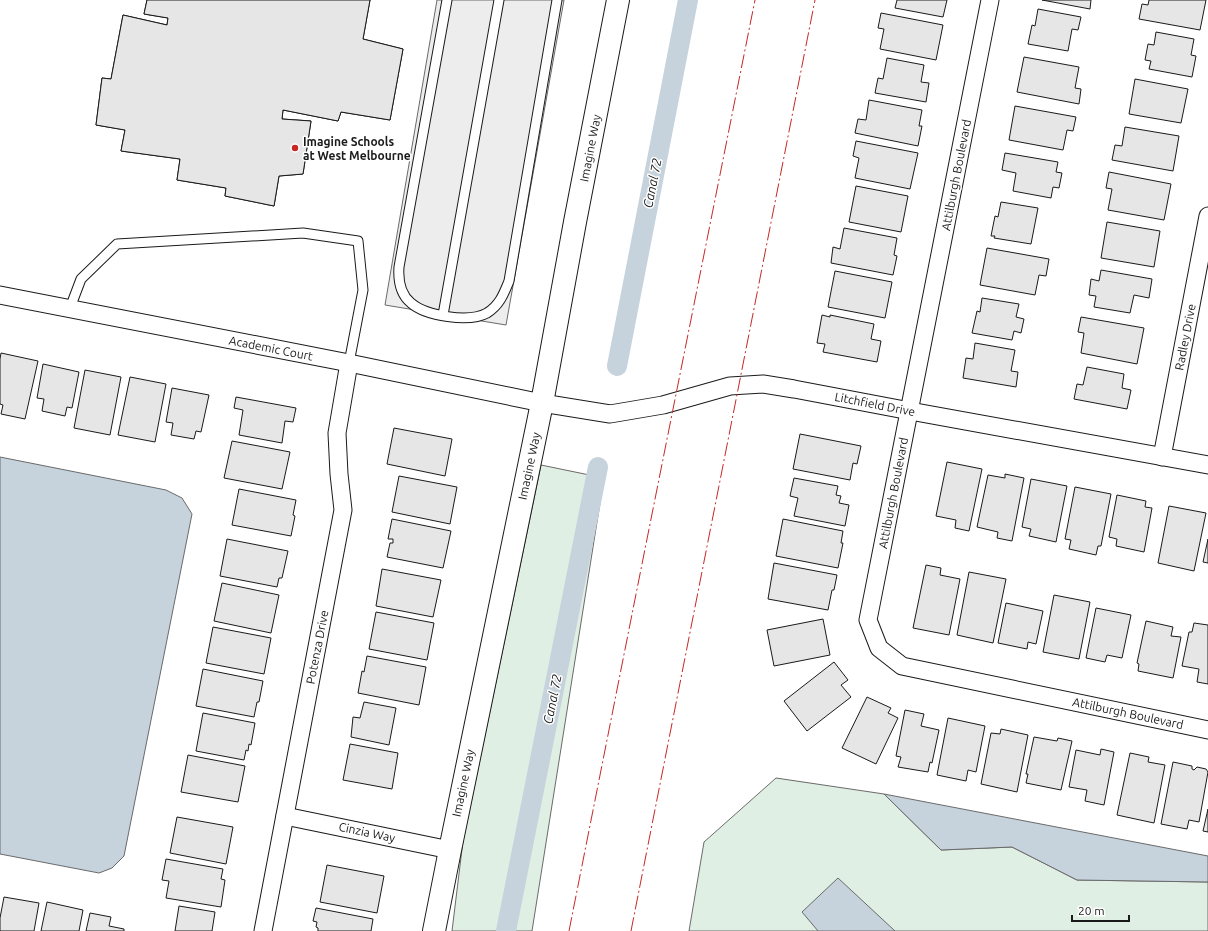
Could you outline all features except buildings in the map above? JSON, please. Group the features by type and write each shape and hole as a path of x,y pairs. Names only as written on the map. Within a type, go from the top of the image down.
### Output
{"street":[{"name":"Imagine Way","path":"434,931 542,403 618,0"},
{"name":"Attilburgh Boulevard","path":"990,0 868,620 879,648 902,666 1208,730"},
{"name":"Radley Drive","path":"1162,457 1208,216"},
{"name":"Academic Court","path":"0,295 349,363 542,403"},
{"name":"Potenza Drive","path":"263,931 343,510 338,474 337,433 349,363"},
{"name":"Litchfield Drive","path":"542,403 610,414 663,405 730,386 763,384 1208,465"},
{"name":"Cinzia Way","path":"285,816 450,850"}],"lane":[{"path":"447,0 398,267 398,279 400,288 410,302 419,308 443,315 462,318 475,318 487,313 496,306 504,295 509,281 557,0"},
{"path":"443,315 499,0"},
{"path":"70,308 81,279 117,244 303,233 358,241 363,290 349,363"}],"green space":[{"path":"541,465 604,478 532,931 452,931 463,841"},
{"path":"776,778 884,794 941,850 1012,847 1077,880 1208,882 1208,931 689,931 704,842"}],"shaded area":[{"path":"437,0 564,0 506,325 385,305"},
{"path":"0,457 166,490 182,498 192,514 124,856 112,868 99,873 0,854"},
{"path":"884,794 1208,856 1208,882 1077,880 1012,847 941,850"},
{"path":"838,878 895,931 818,931 802,912"}],"waterway":[{"name":"Canal 72","path":"617,366 688,0"},
{"name":"Canal 72","path":"506,931 598,467"}],"power":[{"path":"569,931 755,0"},
{"path":"631,931 815,0"}],"place":[{"name":"Imagine Schools at West Melbourne","path":"295,148"}]}
